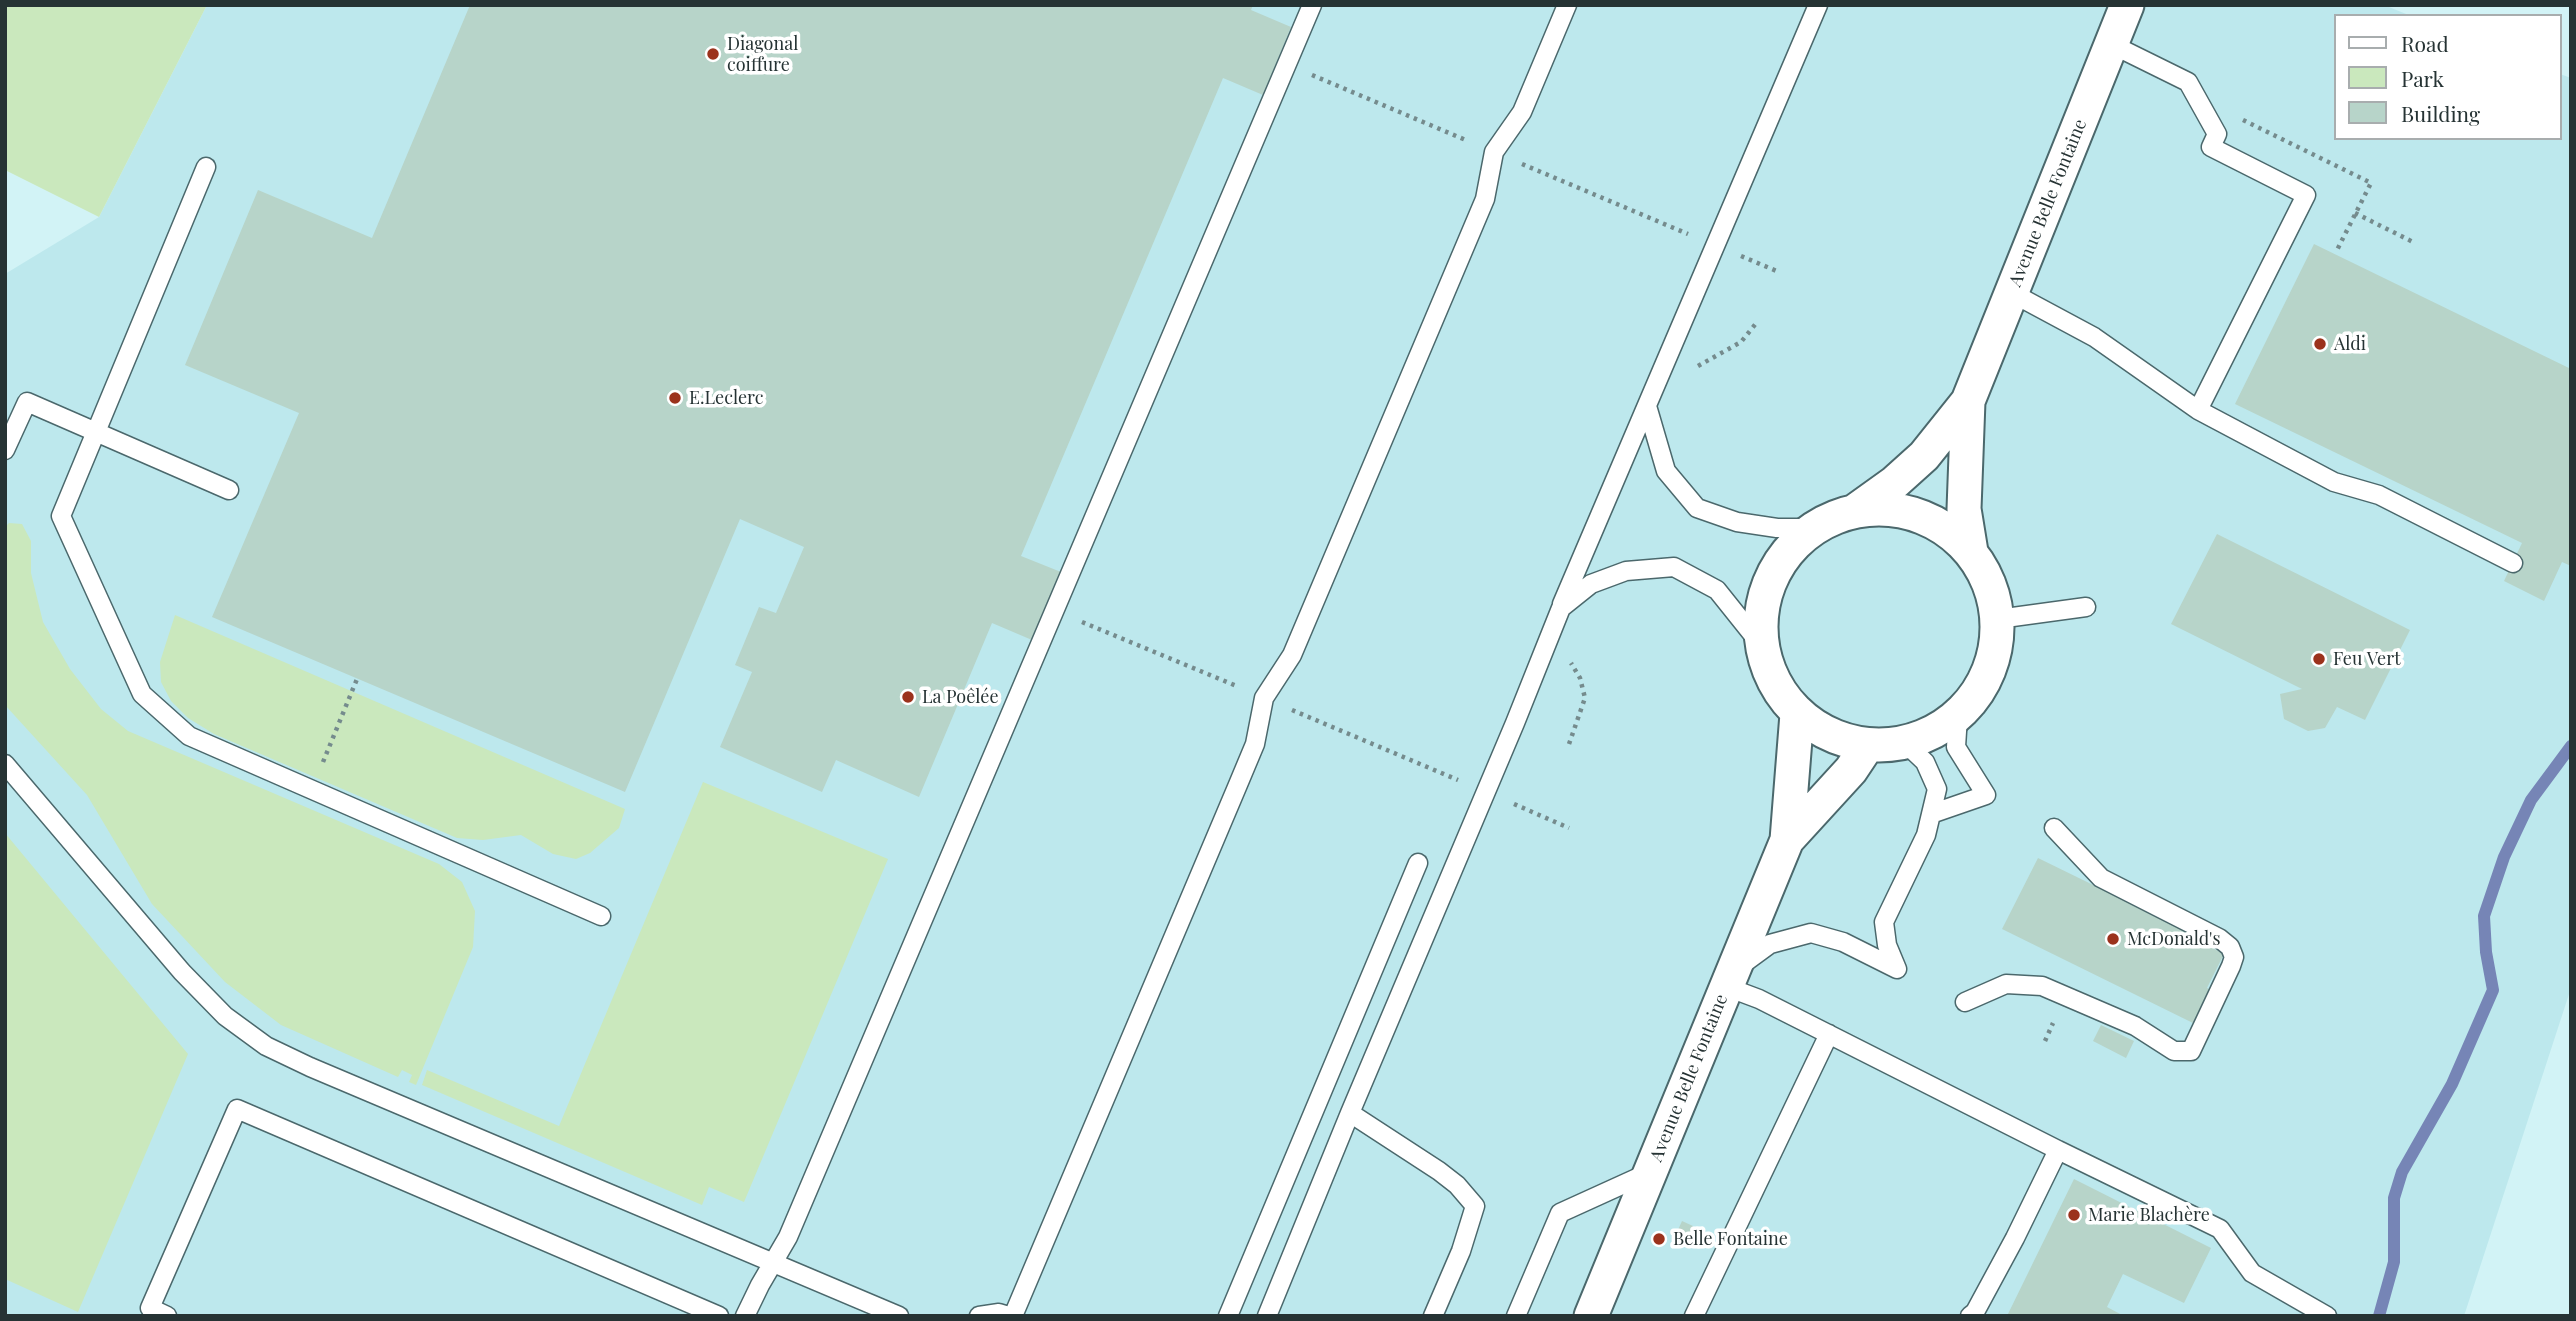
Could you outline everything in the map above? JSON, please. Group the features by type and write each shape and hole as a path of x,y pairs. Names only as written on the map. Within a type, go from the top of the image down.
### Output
{"street":[{"name":"Avenue Belle Fontaine","path":"1856,511 1894,483 1924,456 1969,401 2127,5"},
{"name":"Avenue Belle Fontaine","path":"1969,401 1964,509 1971,552"},
{"path":"1888,509 1920,516 1948,530 1971,552 1990,583 1998,619 1995,655 1981,688 1958,716 1934,733 1905,743 1867,746 1818,730 1797,714 1774,683 1761,645 1761,611 1770,579 1788,550 1814,528 1856,511 1888,509"},
{"name":"Avenue Belle Fontaine","path":"1591,1316 1787,840 1797,714"},
{"name":"Avenue Belle Fontaine","path":"1787,840 1851,770 1867,746"}],"lane":[{"path":"745,1316 788,1237 1312,5"},
{"path":"979,1316 999,1313 1011,1316 1255,744 1264,698 1292,655 1485,199 1494,152 1522,112 1567,5"},
{"path":"1267,1316 1561,608 1818,5"},
{"path":"2111,44 2188,82 2217,134 2211,147 2306,195 2198,410"},
{"path":"206,167 61,516 142,694 189,736 601,916"},
{"path":"2012,293 2094,337 2198,410 2334,482 2378,495 2513,563"},
{"path":"5,450 27,402 229,490"},
{"path":"1647,406 1666,471 1697,508 1737,522 1777,528 1814,528"},
{"path":"1561,608 1591,584 1626,570 1674,567 1717,590 1761,645"},
{"path":"1998,619 2086,607"},
{"path":"1931,814 1986,795 1956,747 1958,716"},
{"path":"1905,743 1925,762 1937,789 1926,835 1884,922 1887,944 1897,969 1843,942 1811,933 1770,944 1731,978 1759,999 2220,1229 2252,1273 2327,1316"},
{"path":"7,769 182,972 225,1016 267,1046 335,1078 899,1316"},
{"path":"1965,1002 2006,984 2042,986 2135,1026 2174,1051 2191,1051 2231,966 2234,957 2230,947 2219,938 2101,878 2054,828"},
{"path":"1228,1316 1418,863"},
{"path":"1694,1316 1829,1034"},
{"path":"167,1316 150,1308 237,1109 719,1316"},
{"path":"1350,1112 1439,1171 1457,1185 1475,1206 1461,1251 1433,1316"},
{"path":"1970,1316 1975,1312 2015,1238 2058,1150"},
{"path":"1516,1316 1560,1213 1651,1171"}],"path":[{"path":"1286,64 1779,272"},
{"path":"2235,116 2371,183 2336,252"},
{"path":"2355,214 2413,242"},
{"path":"1647,406 1705,361 1741,342 1758,321"},
{"path":"1055,611 1569,828"},
{"path":"1552,631 1580,678 1585,698 1569,744"},
{"path":"312,790 357,679"}],"shaded area":[{"path":"207,5 2384,5 2406,14 2334,14 2334,140 2562,140 2562,75 2571,78 2571,988 2464,1316 5,1316 5,274 99,217"}],"green space":[{"path":"5,5 207,5 99,217 5,170"},
{"path":"9,523 22,524 31,541 31,573 43,622 70,669 101,709 128,731 439,864 462,882 475,911 473,947 416,1085 409,1082 412,1075 402,1070 398,1077 281,1025 225,982 152,904 87,795 5,705 5,527"},
{"path":"175,615 625,809 619,828 590,853 576,859 553,854 521,835 483,840 457,838 214,734 188,718 171,701 161,682 160,662"},
{"path":"703,782 888,859 744,1202 709,1187 702,1205 422,1085 427,1070 559,1126"},
{"path":"5,833 188,1054 78,1312 5,1279"}],"building":[{"name":"E.Leclerc","path":"470,5 1253,5 1251,10 1291,27 1263,95 1223,78 1021,556 1061,572 1032,640 992,623 919,797 836,760 822,792 720,747 752,672 735,665 759,607 776,613 804,547 740,519 625,792 212,617 299,413 185,365 258,190 372,238"},
{"path":"2314,244 2571,369 2571,566 2562,562 2544,601 2504,581 2522,543 2235,404"},
{"name":"Feu Vert","path":"2217,534 2410,630 2365,720 2337,707 2325,728 2308,731 2284,719 2280,694 2302,689 2171,624"},
{"name":"McDonald's","path":"2038,858 2130,903 2132,900 2140,905 2139,907 2193,934 2204,936 2203,943 2224,954 2207,988 2213,991 2197,1025 2002,929"},
{"path":"2101,1025 2134,1041 2126,1058 2093,1041"},
{"path":"2074,1179 2211,1248 2184,1303 2123,1274 2107,1307 2124,1316 2007,1316"},
{"path":"1682,1221 1693,1226 1685,1246 1673,1241"}],"waterway":[{"path":"2379,1316 2394,1262 2394,1198 2402,1172 2452,1084 2493,990 2486,952 2484,916 2504,857 2531,800 2571,746"}],"place":[{"name":"Diagonal coiffure","path":"713,54"},
{"name":"Aldi","path":"2320,344"},
{"name":"E.Leclerc","path":"675,398"},
{"name":"Feu Vert","path":"2319,659"},
{"name":"La Poêlée","path":"908,697"},
{"name":"McDonald's","path":"2113,939"},
{"name":"Marie Blachère","path":"2074,1215"},
{"name":"Belle Fontaine","path":"1659,1239"}]}
